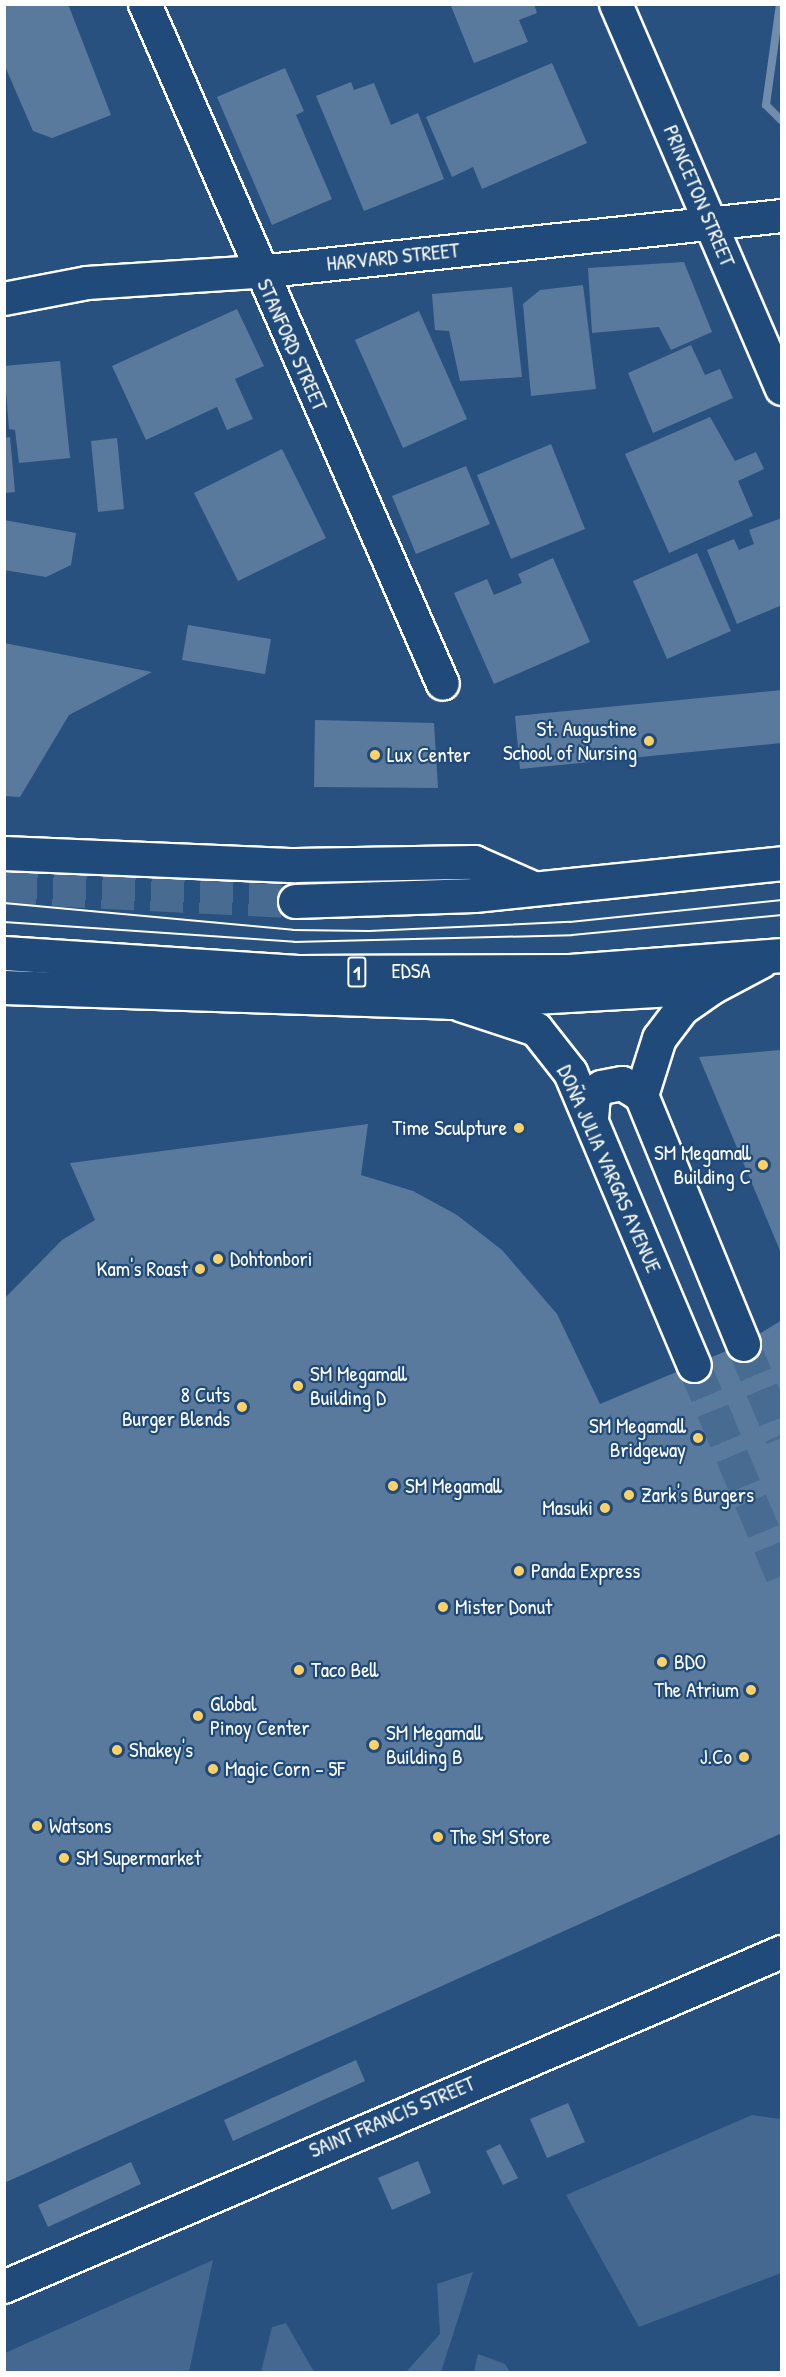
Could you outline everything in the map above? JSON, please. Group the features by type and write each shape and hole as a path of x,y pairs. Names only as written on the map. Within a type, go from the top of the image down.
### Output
{"main road":[{"path":"4,853 294,865 474,862 533,888"},
{"path":"295,902 533,888 782,863"},
{"name":"EDSA","path":"4,953 297,972 570,971 776,955"},
{"name":"1","path":"4,987 449,1002 712,987 776,955"},
{"path":"641,1095 659,1038 681,1009 712,987"},
{"name":"DOÑA JULIA VARGAS AVENUE","path":"449,1002 536,1029 570,1072 694,1365"},
{"path":"591,1118 593,1096 611,1083 622,1083 641,1095 743,1344"}],"street":[{"name":"STANFORD STREET","path":"145,4 260,272 443,684"},
{"name":"PRINCETON STREET","path":"616,4 782,389"},
{"name":"HARVARD STREET","path":"4,298 87,283 260,272 782,216"},
{"name":"SAINT FRANCIS STREET","path":"4,2287 782,1952"}],"shaded area":[{"path":"752,2115 781,2119 781,2273 639,2327 566,2195"},
{"path":"213,2260 189,2372 5,2372 5,2353"},
{"path":"473,2272 441,2372 406,2372 440,2334 437,2284"},
{"path":"286,2323 313,2370 319,2372 261,2372 272,2327"},
{"path":"478,2354 505,2364 510,2372 474,2372"}],"building":[{"path":"4,4 68,4 111,115 52,138 33,131 4,64"},
{"path":"534,4 537,13 519,20 528,42 474,63 451,6"},
{"path":"552,63 587,143 482,189 473,167 452,177 426,117"},
{"path":"285,68 304,111 296,115 332,199 272,225 217,97"},
{"path":"351,82 354,90 374,83 391,125 418,113 444,179 364,211 316,96"},
{"path":"684,262 712,332 671,350 659,327 592,333 588,268"},
{"path":"583,285 596,389 531,396 523,304 540,290"},
{"path":"512,287 522,377 460,381 449,331 435,330 432,294"},
{"path":"237,309 264,366 235,379 253,419 227,430 217,407 146,440 112,366"},
{"path":"419,311 467,419 403,448 355,340"},
{"path":"691,345 705,375 720,369 733,398 653,433 628,373"},
{"path":"60,361 70,458 19,463 15,430 9,429 4,366"},
{"path":"710,417 735,461 756,452 764,469 738,481 753,516 669,553 625,454"},
{"path":"10,437 15,492 4,493 4,438"},
{"path":"117,438 124,509 98,512 91,441"},
{"path":"551,444 585,529 511,559 477,475"},
{"path":"282,449 326,538 238,581 194,493"},
{"path":"466,466 490,524 416,554 392,496"},
{"path":"782,518 782,605 737,624 707,550 734,539 739,550 754,544 749,530"},
{"path":"4,520 76,533 71,565 46,577 4,570"},
{"path":"697,553 731,631 667,659 633,581"},
{"path":"553,558 590,642 494,684 454,593 487,579 494,595 522,583 518,574"},
{"path":"188,625 271,639 265,674 182,660"},
{"path":"4,643 152,672 69,715 20,797 4,796"},
{"path":"782,690 782,743 520,769 515,716"},
{"name":"Lux Center","path":"315,720 434,723 438,788 314,787"},
{"name":"SM Megamall Building C","path":"781,1050 781,1253 699,1057"},
{"name":"SM Megamall","path":"368,1124 361,1175 413,1191 457,1215 502,1250 557,1314 600,1404 743,1344 782,1320 782,1833 4,2183 4,1299 62,1240 95,1220 70,1163"},
{"path":"356,2060 365,2081 233,2141 224,2120"},
{"path":"568,2103 585,2142 547,2158 530,2119"},
{"path":"500,2144 518,2178 503,2185 486,2151"},
{"path":"418,2161 431,2193 392,2210 378,2178"},
{"path":"131,2162 141,2184 48,2227 38,2205"}],"waterway":[{"path":"780,4 766,105 782,121"}],"tunnel":[{"path":"4,887 295,901"},
{"path":"743,1344 782,1437"},
{"path":"694,1365 782,1575"}],"tram line":[{"path":"4,903 293,930 369,931 570,922 782,900"},
{"path":"4,922 294,942 572,935 782,915"}],"place":[{"name":"St. Augustine School of Nursing","path":"649,741"},
{"name":"Lux Center","path":"375,755"},
{"name":"Time Sculpture","path":"519,1128"},
{"name":"SM Megamall Building C","path":"763,1165"},
{"name":"Dohtonbori","path":"218,1259"},
{"name":"Kam's Roast","path":"200,1269"},
{"name":"SM Megamall Building D","path":"298,1386"},
{"name":"8 Cuts Burger Blends","path":"242,1407"},
{"name":"SM Megamall Bridgeway","path":"698,1438"},
{"name":"SM Megamall","path":"393,1486"},
{"name":"Zark's Burgers","path":"629,1495"},
{"name":"Masuki","path":"605,1508"},
{"name":"Panda Express","path":"519,1571"},
{"name":"Mister Donut","path":"443,1607"},
{"name":"BDO","path":"662,1662"},
{"name":"Taco Bell","path":"299,1670"},
{"name":"The Atrium","path":"751,1690"},
{"name":"Global Pinoy Center","path":"198,1716"},
{"name":"SM Megamall Building B","path":"374,1745"},
{"name":"Shakey's","path":"117,1750"},
{"name":"J.Co","path":"744,1757"},
{"name":"Magic Corn - 5F","path":"213,1769"},
{"name":"Watsons","path":"37,1826"},
{"name":"The SM Store","path":"438,1837"},
{"name":"SM Supermarket","path":"64,1858"}]}
